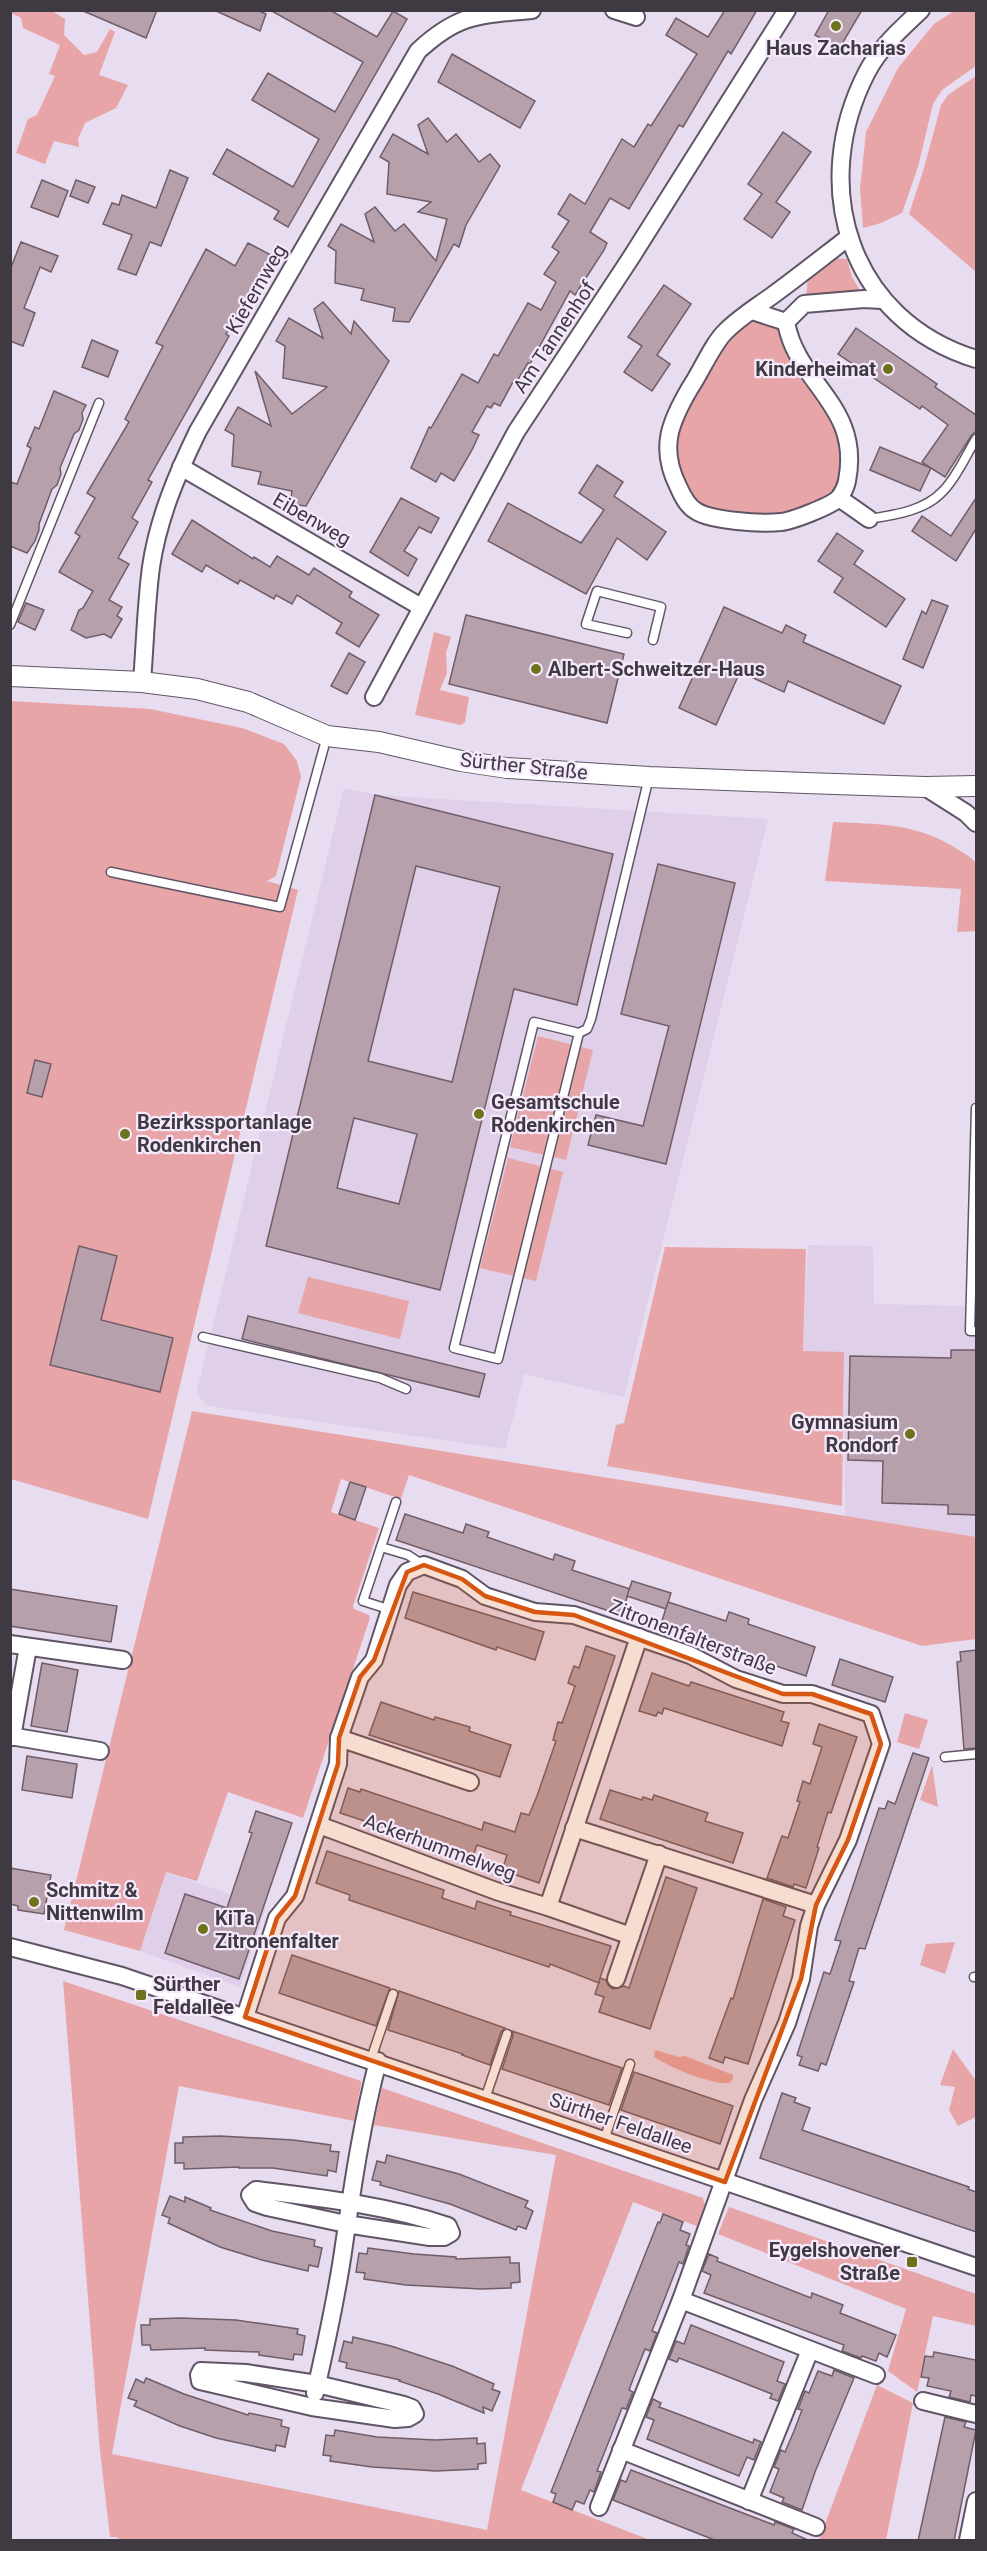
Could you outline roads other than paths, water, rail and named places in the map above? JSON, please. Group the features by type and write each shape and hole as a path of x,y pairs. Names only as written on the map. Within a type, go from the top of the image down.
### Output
{"street":[{"name":"Kiefernweg","path":"142,682 151,564 163,513 181,467 198,431 418,51 438,32 456,22 480,15 532,10"},
{"path":"614,10 636,17"},
{"name":"Am Tannenhof","path":"374,697 516,432 702,148 787,10"},
{"path":"921,10 895,34 878,54 867,72 849,119 844,141 840,186 849,237 864,273 882,300 911,327 935,342 976,359"},
{"path":"786,322 794,350 837,410 847,437 846,484 839,498 802,516 782,522 742,522 696,512 683,497 672,475 667,451 669,431 682,402 725,332 849,237"},
{"path":"786,322 804,304 864,298 882,300"},
{"path":"752,311 786,322"},
{"name":"Eibenweg","path":"181,467 421,607"},
{"path":"839,498 869,519"},
{"name":"Sürther Straße","path":"10,676 142,682 196,689 248,702 327,736 379,742 461,761 507,768 649,777 925,787 976,786"},
{"path":"925,787 966,813 976,823"},
{"path":"244,2017 277,1918 295,1896 338,1764 339,1737 360,1677 374,1660 398,1585 407,1572 424,1565"},
{"name":"Zitronenfalterstraße","path":"424,1565 462,1579 485,1596 535,1612 574,1615 690,1655 736,1679 783,1694 812,1694 871,1714 881,1744 848,1840 816,1905 809,1926 801,1979 787,2023 753,2100 681,2300 599,2507"},
{"path":"548,1907 639,1637"},
{"path":"10,1644 123,1660"},
{"path":"28,1647 11,1737 100,1751"},
{"path":"339,1737 470,1782"},
{"name":"Ackerhummelweg","path":"319,1825 496,1891 631,1936"},
{"path":"574,1828 816,1905"},
{"path":"616,1979 659,1854"},
{"name":"Sürther Feldallee","path":"10,1947 122,1976 976,2267"},
{"path":"312,2407 374,2060"},
{"path":"256,2190 349,2202 434,2221 448,2226 451,2232 444,2237 430,2237 346,2224 267,2207 255,2203 250,2195 256,2190"},
{"path":"681,2300 876,2375"},
{"path":"749,2501 810,2350"},
{"path":"201,2371 246,2373 317,2384 404,2405 412,2408 415,2414 408,2418 395,2419 312,2407 201,2381 199,2375 201,2371"},
{"path":"922,2401 976,2414"},
{"path":"621,2450 816,2526"},
{"path":"968,2541 976,2501"}],"lane":[{"path":"10,625 99,404"},
{"path":"869,519 900,514 926,504 943,491 976,439"},
{"path":"627,633 586,624 597,591 661,607 653,640"},
{"path":"111,872 280,907 327,736"},
{"path":"579,1033 498,1359 454,1348 534,1022 579,1033 587,1029 649,777"},
{"path":"976,1108 970,1331 976,1331"},
{"path":"203,1337 380,1378 406,1389"},
{"path":"391,1610 363,1601 396,1502"},
{"path":"381,1547 408,1555 424,1565"},
{"path":"945,1757 976,1754"},
{"path":"374,2060 393,1994"},
{"path":"486,2099 507,2034"},
{"path":"604,2140 630,2064"}],"place":[{"name":"Haus Zacharias","path":"836,26"},
{"name":"Kinderheimat","path":"888,369"},
{"name":"Albert-Schweitzer-Haus","path":"536,669"},
{"name":"Gesamtschule Rodenkirchen","path":"479,1114"},
{"name":"Bezirkssportanlage Rodenkirchen","path":"125,1134"},
{"name":"Gymnasium Rondorf","path":"910,1434"},
{"name":"Schmitz & Nittenwilm","path":"34,1902"},
{"name":"KiTa Zitronenfalter","path":"203,1929"},
{"name":"Sürther Feldallee","path":"141,1995"},
{"name":"Eygelshovener Straße","path":"912,2262"}]}
